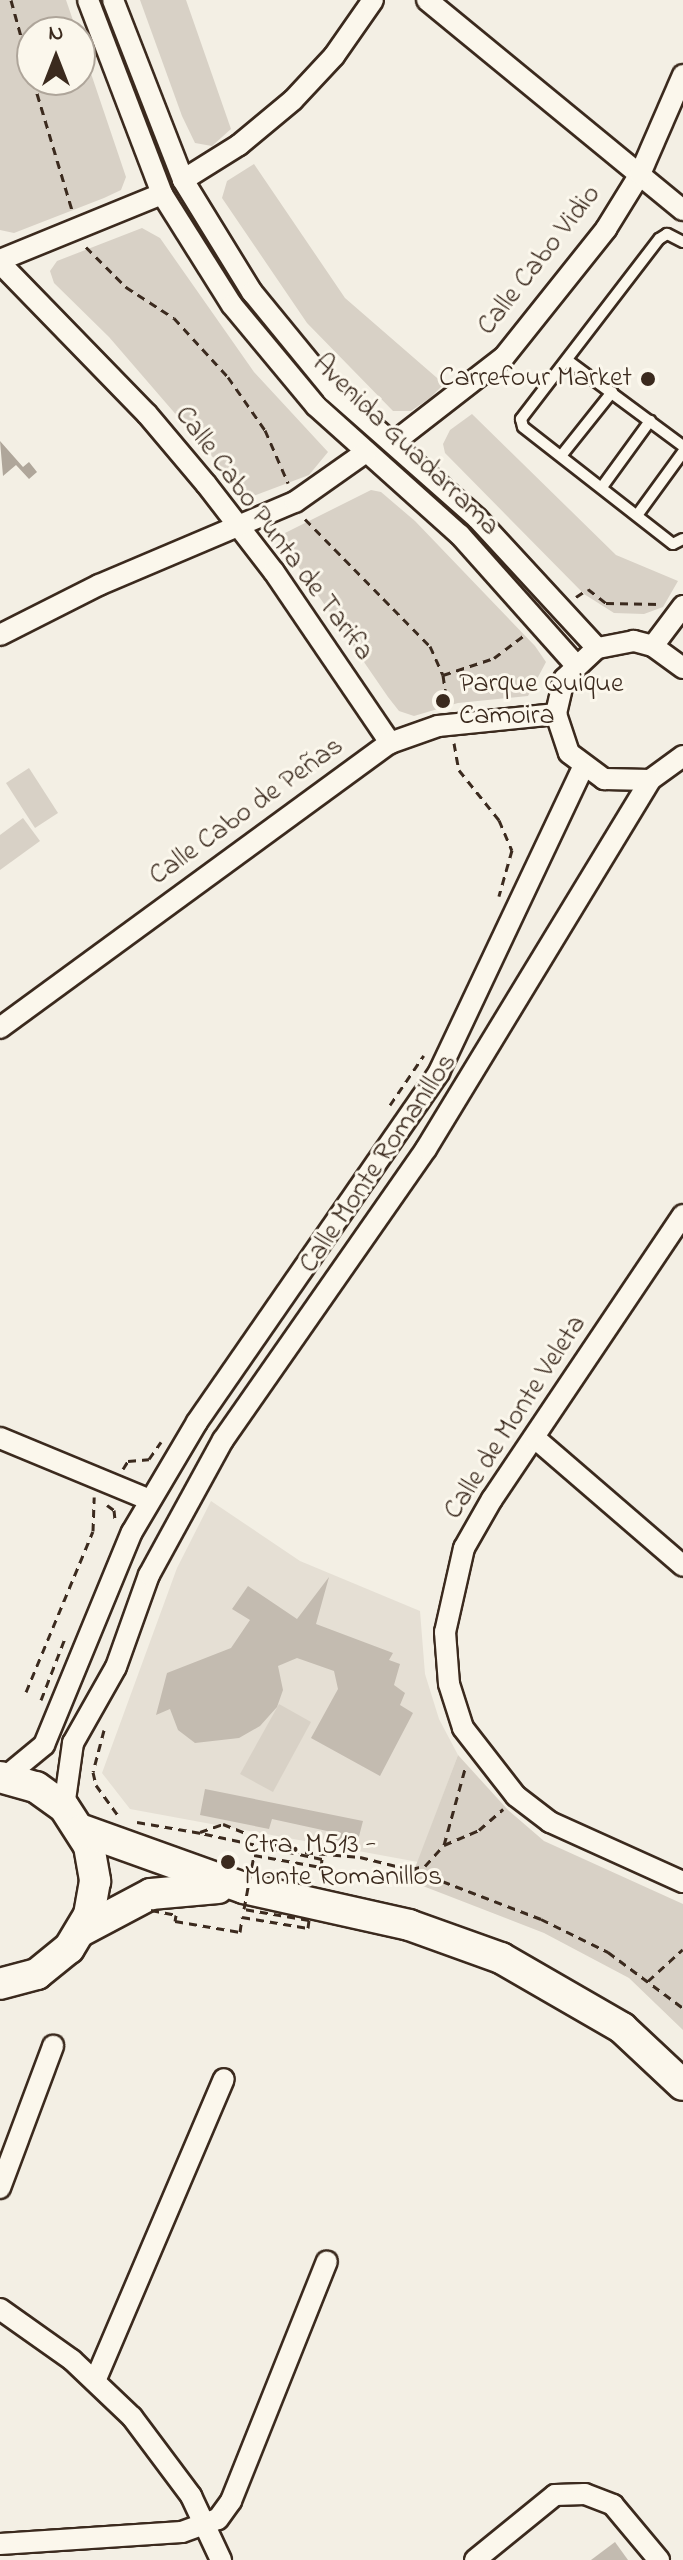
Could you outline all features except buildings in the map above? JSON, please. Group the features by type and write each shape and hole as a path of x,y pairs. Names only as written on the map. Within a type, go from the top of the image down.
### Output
{"main road":[{"path":"2,1778 36,1787 73,1818 244,1888 409,1925 501,1958 622,2028 683,2085"},
{"path":"73,1818 95,1881 81,1931"},
{"path":"0,1984 54,1963 81,1931 151,1894 186,1887 244,1888"}],"street":[{"name":"Avenida Guadarrama","path":"88,0 162,194 232,305 316,406 460,535 575,664"},
{"name":"Avenida Guadarrama","path":"113,0 183,180 252,292 333,391 477,518 597,648"},
{"path":"183,180 239,145 293,100 334,56 373,0"},
{"path":"427,0 683,210"},
{"name":"Calle Cabo Vidio","path":"393,443 504,357 606,229 640,174 683,75"},
{"path":"0,262 162,194"},
{"name":"Calle Cabo Punta de Tarifa","path":"0,262 147,414 238,527 390,743"},
{"path":"0,635 99,585 295,502 366,452"},
{"path":"653,646 683,606"},
{"path":"679,769 650,780 627,783 583,768 560,735 556,714 564,679 575,664 597,648 634,641 653,646 683,668"},
{"name":"Calle Cabo de Peñas","path":"0,1028 390,743 450,724 556,714"},
{"name":"Calle Monte Romanillos","path":"2,1778 34,1757 60,1708 120,1563 150,1500 179,1451 439,1072 583,768"},
{"name":"Calle Monte Romanillos","path":"73,1818 66,1765 85,1718 116,1667 149,1575 204,1475 503,1031 650,780"},
{"name":"Calle de Monte Veleta","path":"683,1215 464,1548 445,1632 449,1684 474,1746 515,1795 550,1822 642,1859 683,1882"},
{"path":"0,1438 106,1487 150,1500"},
{"path":"536,1439 683,1566"},
{"path":"179,1451 199,1461 204,1475"},
{"path":"120,1563 133,1579 149,1575"},
{"path":"0,2188 53,2046"},
{"path":"95,2381 224,2079"},
{"path":"0,2544 169,2534 205,2526 218,2519 231,2501 327,2261"},
{"path":"0,2309 95,2381 164,2456 221,2560"},
{"path":"475,2560 555,2495 585,2494 613,2505 659,2560"}],"lane":[{"path":"683,242 667,234 659,239 521,419 523,427 673,544 683,539"},
{"path":"567,360 683,446"},
{"path":"561,456 612,392"},
{"path":"602,487 650,421"},
{"path":"638,514 683,452"}],"path":[{"path":"36,96 51,155 89,253 126,287 174,318 228,377 265,430 295,502 312,532 430,646 443,675 459,770 499,820 512,850 498,901"},
{"path":"387,1111 427,1050"},
{"path":"26,1692 93,1531 91,1509 128,1461 149,1459 167,1432"},
{"path":"106,1487 107,1505 117,1517 111,1531"},
{"path":"60,1708 39,1699 69,1629"},
{"path":"85,1718 104,1728 93,1772 115,1813 123,1820 322,1859 321,1867 254,1855 244,1909 309,1920 308,1928 242,1917 240,1932 175,1921 176,1915 151,1910"},
{"path":"444,1845 456,1789 474,1746"},
{"path":"407,1870 425,1866 444,1845 489,1822 515,1795"},
{"path":"200,1833 223,1824 291,1851 360,1857 407,1870 541,1919 613,1955 683,2008"},
{"path":"648,1981 683,1949"}],"shaded area":[{"path":"0,0 66,0 72,16 16,16 16,96 96,96 96,88 126,177 121,190 104,198 14,233 0,230"},
{"path":"140,0 186,0 231,129 212,146 195,143 182,116"},
{"path":"254,164 345,298 444,384 430,398 411,411 393,411 307,323 222,198 227,181"},
{"path":"142,228 160,238 254,372 328,452 309,475 248,498 109,337 54,283 50,271 57,261"},
{"path":"472,414 616,555 678,581 663,607 644,614 614,613 584,594 445,453 443,444 450,430"},
{"path":"0,441 23,467 29,462 37,472 29,479 16,465 3,476"},
{"path":"371,490 381,492 415,521 535,646 546,662 528,696 458,703 414,716 399,711 388,697 287,550 285,533"},
{"path":"29,768 58,813 35,828 6,783"},
{"path":"23,818 40,841 0,870 0,835"},
{"path":"211,1501 300,1561 420,1611 425,1674 439,1719 458,1755 418,1862 130,1809 102,1773 177,1568"},
{"path":"279,1704 311,1722 273,1792 240,1774"},
{"path":"458,1755 508,1810 544,1841 683,1904 683,2030 629,1978 544,1933 410,1881"}],"place":[{"name":"Carrefour Market","path":"648,379"},
{"name":"Parque Quique Camoira","path":"443,701"},
{"name":"Ctra. M513 - Monte Romanillos","path":"228,1862"}]}
